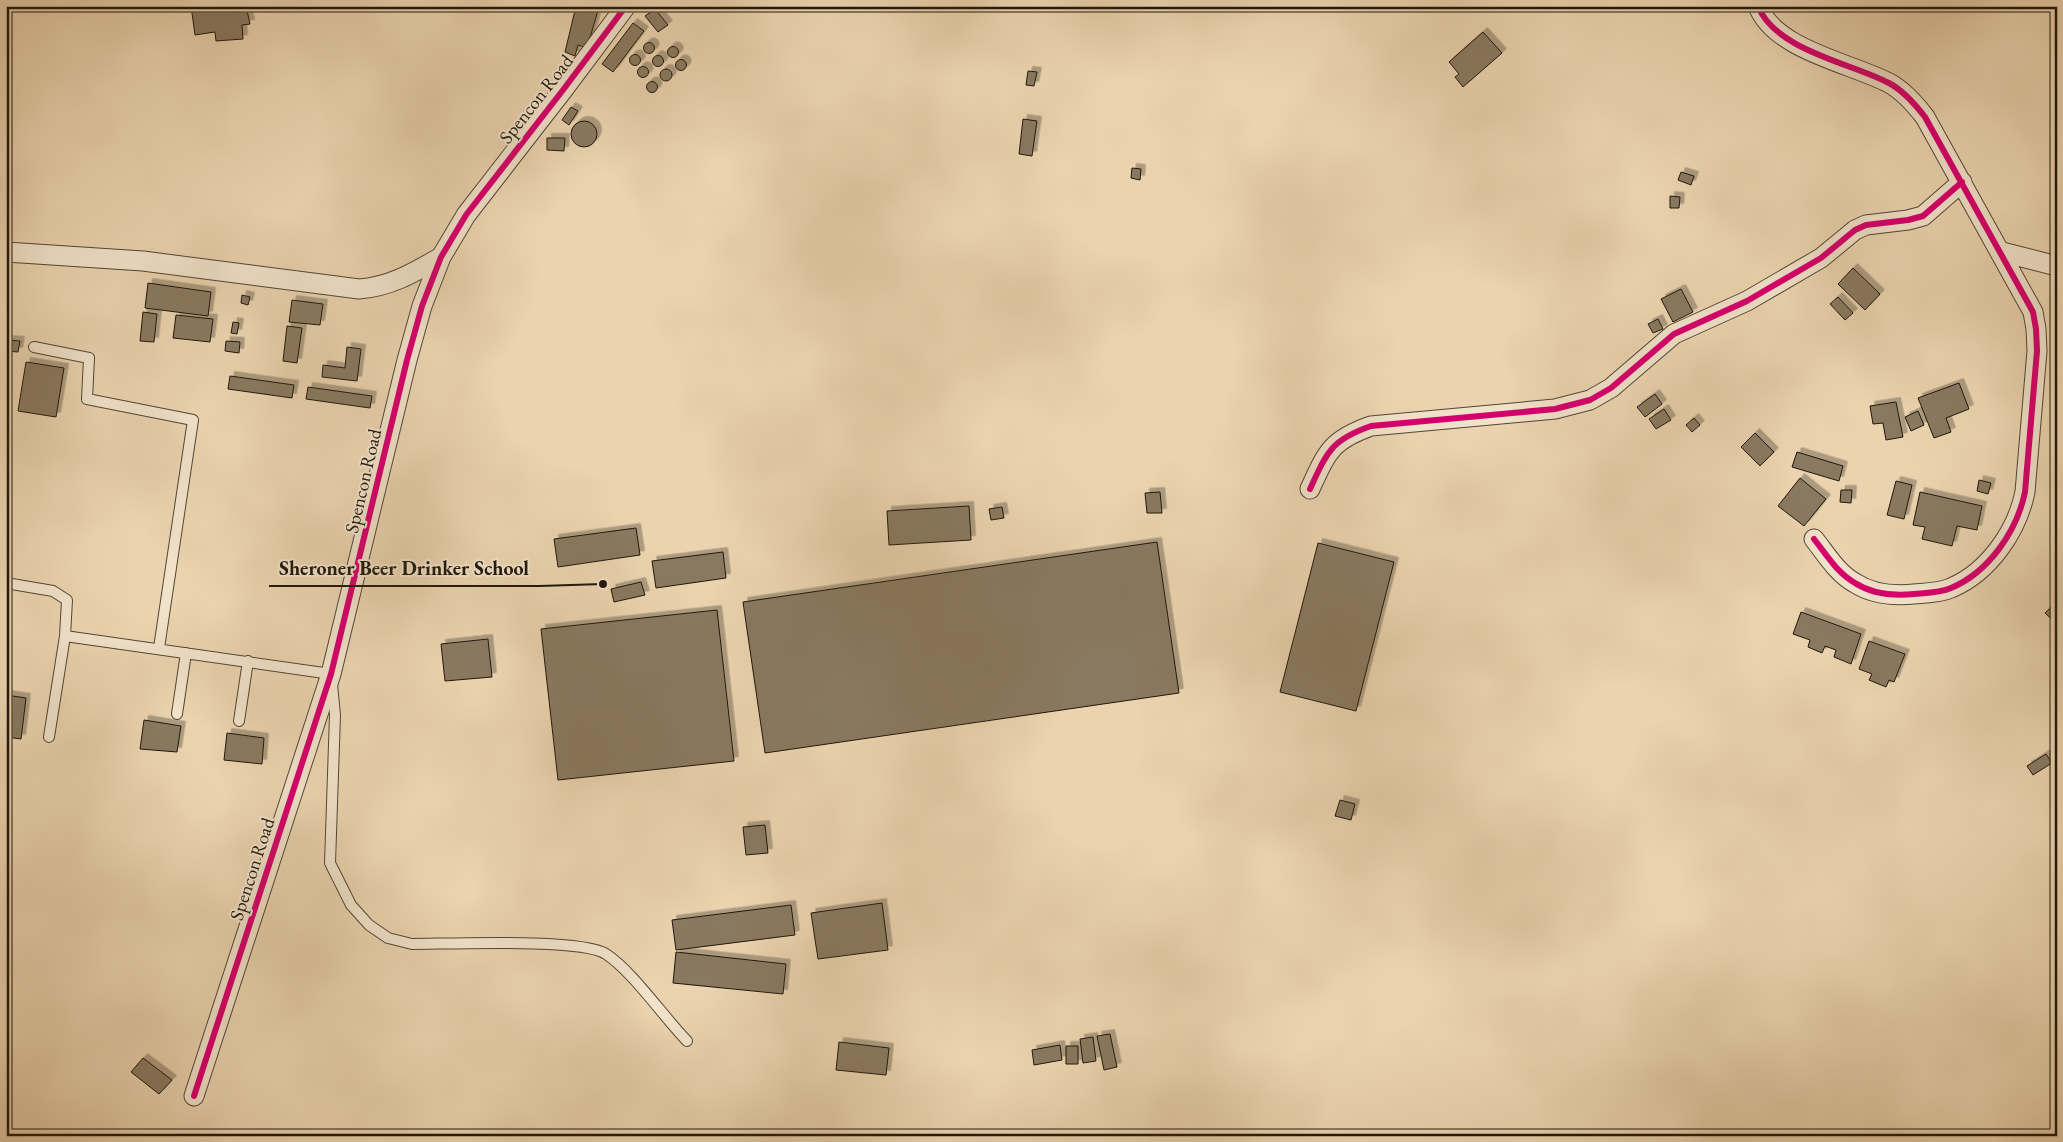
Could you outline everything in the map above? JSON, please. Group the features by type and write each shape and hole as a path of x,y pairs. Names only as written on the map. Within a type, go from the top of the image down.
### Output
{"street":[{"name":"Spencon Road","path":"194,1096 331,674 407,360 422,306 442,257 466,215 626,6"},
{"path":"1758,6 1776,31 1798,45 1890,83 1910,98 1925,117 2002,252 2033,312 2036,329 2037,352 2025,492 2021,512 2011,532 1996,553 1977,572 1951,588 1901,595 1871,591 1854,583 1839,571 1814,539"},
{"path":"1310,489 1325,457 1335,444 1348,434 1371,426 1555,409 1590,400 1611,388 1674,334 1763,291 1821,258 1866,224 1908,220 1923,216 1962,182"},
{"path":"6,252 143,261 359,289 378,288 414,273 442,257"},
{"path":"2002,252 2057,266"}],"lane":[{"path":"34,347 90,358 87,399 193,420 159,648"},
{"path":"6,583 53,591 67,600 65,636 49,737"},
{"path":"65,636 331,674 335,715 330,863 351,906 369,925 388,938 412,944 564,945 591,948 605,953 622,968 687,1041"},
{"path":"177,714 186,653"},
{"path":"239,721 248,661"}],"building":[{"path":"191,6 246,6 250,24 242,25 243,39 216,41 215,32 195,35"},
{"path":"576,6 599,7 587,48 578,45 575,56 565,52"},
{"path":"655,9 668,25 658,32 645,16"},
{"path":"633,23 644,31 613,72 602,64"},
{"path":"1483,32 1502,53 1463,87 1455,77 1459,74 1449,62"},
{"path":"649,42 655,48 649,54 643,48"},
{"path":"673,46 679,52 673,58 667,52"},
{"path":"635,54 641,60 635,66 629,60"},
{"path":"658,55 664,61 658,67 652,61"},
{"path":"679,60 683,60 686,65 685,69 679,70 676,67 676,63"},
{"path":"641,67 645,67 648,72 647,76 641,77 638,74 638,70"},
{"path":"666,69 672,75 666,81 660,75"},
{"path":"1028,71 1037,72 1034,86 1026,85"},
{"path":"650,82 654,82 657,87 656,91 650,92 647,89 647,85"},
{"path":"571,107 578,111 569,125 562,120"},
{"path":"1023,119 1037,121 1032,156 1019,154"},
{"path":"584,121 593,125 597,134 593,143 584,147 575,143 571,134 575,125"},
{"path":"547,138 565,138 564,151 547,150"},
{"path":"1132,168 1141,169 1140,180 1131,178"},
{"path":"1681,172 1694,176 1691,185 1678,180"},
{"path":"1670,196 1680,197 1679,208 1670,208"},
{"path":"1853,268 1880,294 1865,310 1838,284"},
{"path":"148,283 211,292 208,316 145,308"},
{"path":"1681,289 1693,312 1673,322 1661,299"},
{"path":"242,295 250,297 248,305 241,303"},
{"path":"1838,297 1853,313 1845,320 1830,304"},
{"path":"292,300 323,304 320,325 289,322"},
{"path":"143,312 157,314 154,342 140,341"},
{"path":"176,315 213,319 210,342 173,338"},
{"path":"1658,319 1663,329 1653,333 1648,324"},
{"path":"233,322 239,323 237,334 231,333"},
{"path":"287,326 302,328 297,363 283,361"},
{"path":"6,340 20,341 18,352 6,351"},
{"path":"226,341 240,342 239,353 225,351"},
{"path":"347,347 361,349 357,381 322,377 323,365 345,368"},
{"path":"26,362 64,368 56,417 18,411"},
{"path":"230,376 294,385 292,398 228,389"},
{"path":"1959,383 1969,409 1946,418 1951,432 1934,438 1918,398"},
{"path":"308,387 372,396 370,408 306,399"},
{"path":"1655,394 1662,404 1645,417 1637,407"},
{"path":"1896,402 1903,437 1886,440 1883,423 1873,424 1870,406"},
{"path":"1664,409 1671,420 1656,429 1649,419"},
{"path":"1918,411 1924,425 1911,431 1905,417"},
{"path":"1694,418 1700,425 1692,432 1686,425"},
{"path":"1755,433 1774,452 1760,466 1741,447"},
{"path":"1797,452 1843,466 1839,481 1792,467"},
{"path":"1800,478 1826,499 1804,526 1778,506"},
{"path":"1979,480 1991,483 1988,494 1977,491"},
{"path":"1896,481 1912,485 1904,519 1887,515"},
{"path":"1841,490 1852,490 1851,503 1840,502"},
{"path":"1160,492 1162,513 1147,513 1145,493"},
{"path":"1920,492 1982,506 1977,530 1957,526 1952,546 1922,539 1925,527 1913,525"},
{"path":"969,506 971,540 889,545 887,511"},
{"path":"1002,507 1004,518 991,520 989,509"},
{"path":"636,528 640,555 558,567 554,539"},
{"path":"1157,542 1179,693 765,753 743,602"},
{"path":"1318,543 1394,562 1356,711 1280,692"},
{"path":"723,552 726,578 656,588 652,561"},
{"path":"641,582 645,595 614,602 611,589"},
{"path":"2057,603 2057,624 2045,613"},
{"path":"717,610 734,761 558,780 541,629"},
{"path":"1801,612 1861,634 1851,664 1834,657 1836,650 1825,646 1822,653 1808,647 1810,640 1793,634"},
{"path":"488,639 492,677 445,681 441,644"},
{"path":"1869,641 1905,654 1894,682 1889,680 1886,687 1869,680 1872,674 1859,669"},
{"path":"6,695 26,698 21,739 6,737"},
{"path":"144,720 181,726 177,752 140,749"},
{"path":"227,733 264,738 262,764 224,760"},
{"path":"2046,754 2052,763 2033,775 2027,766"},
{"path":"1340,800 1355,804 1351,820 1335,816"},
{"path":"765,825 768,853 746,855 743,827"},
{"path":"882,903 888,950 818,959 811,913"},
{"path":"791,905 795,935 676,950 672,920"},
{"path":"676,952 786,964 783,994 673,983"},
{"path":"1110,1034 1117,1067 1104,1070 1097,1036"},
{"path":"1093,1037 1096,1061 1083,1063 1080,1039"},
{"path":"839,1042 889,1048 886,1075 836,1070"},
{"path":"1060,1045 1062,1060 1034,1065 1032,1050"},
{"path":"1066,1046 1078,1046 1078,1064 1066,1064"},
{"path":"143,1058 172,1080 159,1094 131,1072"}],"cycle path":[{"path":"194,1096 331,674 407,360 422,306 441,257 466,215 626,6"},
{"path":"1758,6 1767,21 1780,34 1816,54 1889,83 1917,107 1925,117 2033,312 2036,329 2037,351 2025,492 2021,507 2008,535 1989,561 1965,581 1947,590 1906,595 1883,593 1869,590 1849,579 1832,563 1814,539"},
{"path":"1310,489 1326,456 1332,449 1347,437 1371,426 1555,409 1590,400 1611,388 1674,334 1747,301 1821,258 1855,230 1866,225 1908,220 1923,216 1962,182"}],"place":[{"name":"Sheroner Beer Drinker School","path":"603,584"}]}
